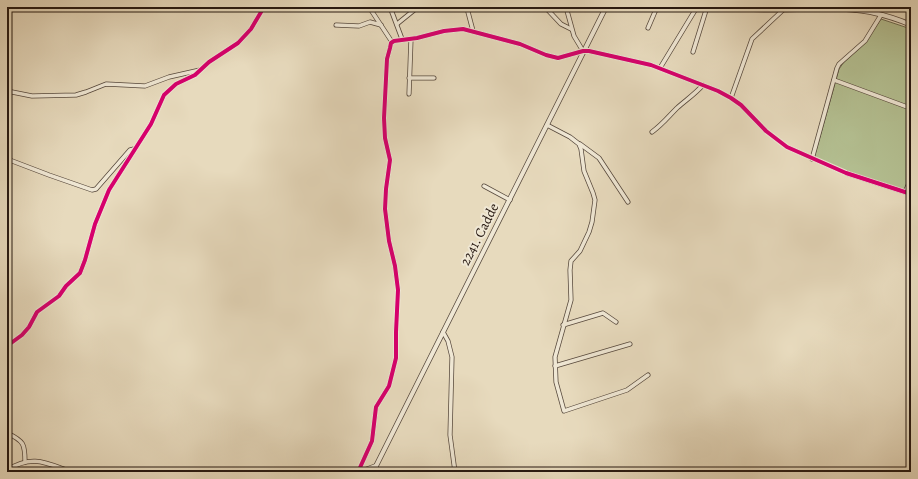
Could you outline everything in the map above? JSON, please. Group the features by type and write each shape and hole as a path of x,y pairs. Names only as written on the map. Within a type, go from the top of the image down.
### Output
{"street":[{"path":"7,346 26,331 37,312 59,296 66,286 80,273 92,232 103,203 112,185 151,124 167,91 176,84 201,70 242,40 254,25 264,7"},
{"path":"369,7 392,42"},
{"path":"390,7 402,39"},
{"path":"397,24 418,7"},
{"path":"468,7 473,31"},
{"path":"545,7 561,24 572,30"},
{"path":"566,7 574,36 583,51"},
{"name":"2241. Cadde","path":"372,472 606,7"},
{"path":"648,28 657,7"},
{"path":"660,68 697,7"},
{"path":"693,52 707,7"},
{"path":"728,7 752,10 785,8 868,12 911,25"},
{"path":"731,98 752,39 785,8"},
{"path":"812,159 839,64 865,41 881,15"},
{"path":"336,25 359,26 370,22 381,25"},
{"path":"392,42 444,31 463,29 520,44 546,55 558,58 583,51 641,62 703,85 731,98 746,110 773,137 787,147 853,176 911,194"},
{"path":"409,94 411,39"},
{"path":"359,472 372,441 376,407 389,386 396,358 398,286 389,241 385,209 390,160 385,138 384,100 387,59 392,42"},
{"path":"7,91 32,96 76,95 106,84 145,86 169,77 201,70"},
{"path":"409,78 434,78"},
{"path":"834,80 910,108"},
{"path":"652,132 664,123 674,111 692,97 703,85"},
{"path":"547,125 578,142 599,158 628,202"},
{"path":"578,142 582,149 585,175 595,200 589,232 580,251 571,261 571,300 563,325 554,366 556,382 564,411 627,390 648,375"},
{"path":"7,159 92,190 96,189 130,150 134,149"},
{"path":"905,192 911,179"},
{"path":"484,186 510,200"},
{"path":"563,325 603,313 616,322"},
{"path":"443,332 448,342 452,357 450,435 455,472"},
{"path":"554,366 630,344"},
{"path":"7,432 24,444 25,462"},
{"path":"7,470 25,462 34,460 72,472"},
{"path":"359,472 375,466"}],"green space":[{"path":"881,19 911,29 911,177 905,191 859,177 814,158 839,69 844,62 863,45"}],"cycle path":[{"path":"7,346 22,335 29,327 37,312 59,296 66,286 80,273 95,224 109,190 151,124 164,95 176,84 195,75 209,62 238,43 251,29 264,7"},
{"path":"358,472 372,441 376,407 389,386 396,358 398,290 385,209 390,160 385,138 384,118 387,59 391,43 394,41 417,38 444,31 463,29 520,44 546,55 558,58 583,51 589,51 651,65 718,91 731,98 741,105 766,131 787,147 846,173 911,194"}]}
